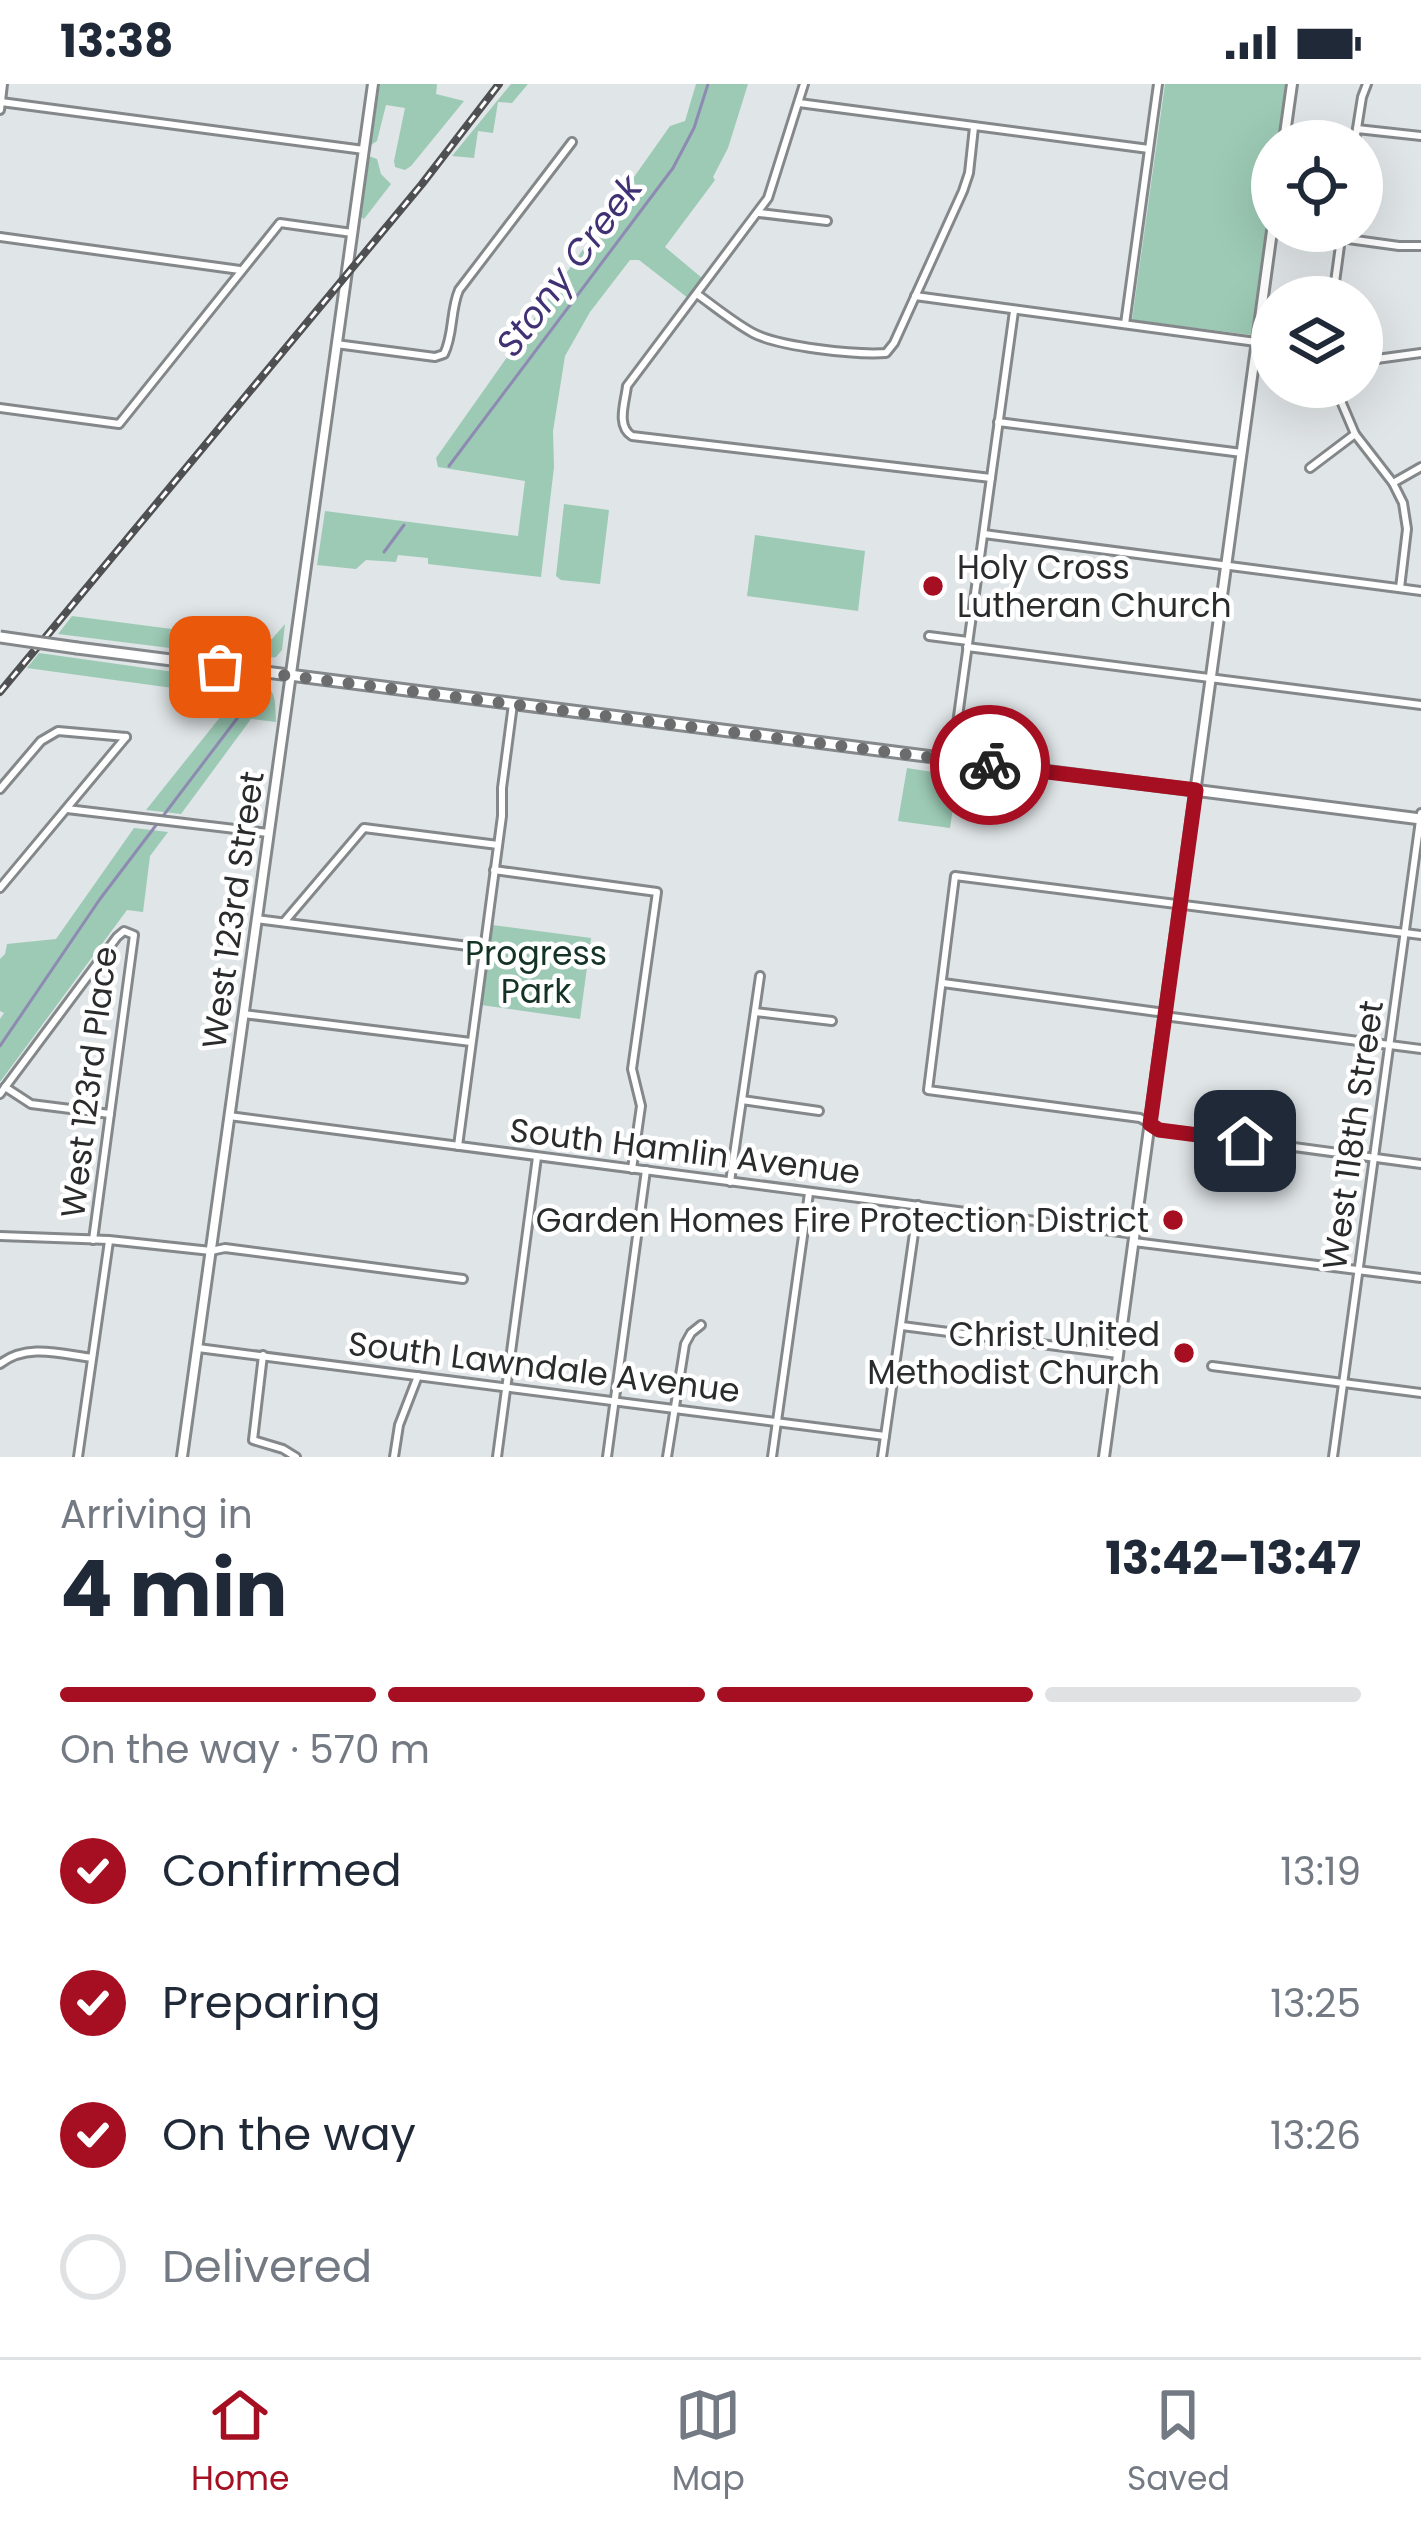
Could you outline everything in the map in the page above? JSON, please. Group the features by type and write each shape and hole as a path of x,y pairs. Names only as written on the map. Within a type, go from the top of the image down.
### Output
{"main road":[{"path":"0,637 1421,817"}],"street":[{"path":"3,84 0,106 364,150"},
{"name":"West 123rd Street","path":"182,1457 373,84"},
{"path":"804,84 776,180 759,213 627,386 625,432 991,478"},
{"path":"1125,325 1158,84"},
{"path":"1288,120 1292,84"},
{"path":"1358,120 1366,84"},
{"path":"799,104 1148,149"},
{"path":"697,294 755,334 781,342 886,353 963,190 974,127"},
{"path":"1383,132 1421,136"},
{"path":"336,344 435,357 444,354 459,290 572,142"},
{"path":"759,213 827,221"},
{"path":"0,408 118,424 280,223 352,232"},
{"path":"0,237 242,270"},
{"path":"1383,240 1421,246"},
{"path":"914,296 1251,341"},
{"path":"952,760 1014,311"},
{"path":"1383,359 1421,353"},
{"path":"1104,1457 1251,382"},
{"path":"1343,408 1354,434 1403,502 1407,529 1400,588"},
{"path":"998,422 1242,453"},
{"path":"1310,468 1354,434"},
{"path":"1393,483 1421,467"},
{"path":"983,534 1421,591"},
{"path":"929,636 1421,705"},
{"path":"458,1145 513,704"},
{"path":"0,789 50,734 68,730 126,737 0,888"},
{"path":"67,809 268,833"},
{"name":"West 118th Street","path":"1333,1457 1421,817"},
{"path":"284,922 364,828 498,845"},
{"path":"494,870 657,892 632,1069 640,1106 632,1168"},
{"path":"1421,935 955,876 928,1090 1140,1118 1159,1130 1421,1164"},
{"path":"256,919 484,948"},
{"name":"West 123rd Place","path":"3,1090 117,937 124,931 134,935 93,1240"},
{"path":"730,1182 760,976"},
{"path":"941,983 1421,1049"},
{"path":"755,1012 832,1021"},
{"path":"243,1014 471,1042"},
{"path":"3,1090 31,1104 110,1114"},
{"path":"742,1100 819,1111"},
{"name":"South Hamlin Avenue","path":"229,1116 918,1205 1421,1278"},
{"path":"497,1457 537,1156"},
{"path":"607,1457 646,1170"},
{"path":"772,1457 809,1192"},
{"path":"882,1457 918,1205"},
{"path":"0,1236 109,1240 211,1251 225,1248 463,1279"},
{"name":"West 123rd Place","path":"79,1457 109,1240"},
{"path":"667,1457 685,1344 701,1325"},
{"path":"901,1325 1118,1354"},
{"name":"South Lawndale Avenue","path":"197,1347 885,1436"},
{"path":"0,1364 29,1351 92,1358"},
{"path":"263,1355 253,1439 296,1457"},
{"path":"1212,1366 1421,1393"},
{"path":"394,1457 399,1425 418,1376"}],"green space":[{"path":"380,84 437,84 436,94 464,101 405,170 395,167 394,161 405,108 386,105 377,141 371,145"},
{"path":"511,84 528,84 512,103 498,102 493,133 478,131 474,158 452,156"},
{"path":"696,84 748,84 715,180 665,247 702,278 688,298 639,260 630,260 590,312 565,356 553,431 554,467 541,577 428,564 428,558 398,555 396,562 366,560 356,569 317,565 325,511 518,536 525,481 438,467 436,458 670,126 685,121"},
{"path":"1165,84 1286,84 1281,120 1251,120 1251,252 1263,252 1260,276 1251,276 1251,335 1132,320"},
{"path":"369,156 377,159 381,174 391,184 364,219 361,217"},
{"path":"564,504 609,510 600,584 556,576"},
{"path":"755,535 865,551 858,611 747,596"},
{"path":"72,616 263,641 272,639 285,624 282,650 276,657 258,659 58,634"},
{"path":"39,653 266,685 274,697 276,722 251,719 181,814 146,810 229,706 231,696 27,668"},
{"path":"907,768 958,776 950,828 898,821"},
{"path":"134,828 168,832 150,856 143,912 127,910 0,1082 0,1019 4,1013 0,1011 0,959 7,944 56,939"},
{"name":"Progress Park","path":"492,925 591,938 580,1019 481,1005"}],"waterway":[{"name":"Stony Creek","path":"449,466 673,168 694,128 708,84"},
{"name":"Stony Creek","path":"384,552 404,525"},
{"name":"Stony Creek","path":"0,1046 100,899 259,695"}],"railway":[{"path":"0,692 422,184 499,84"}],"way so far":[{"path":"220,667 990,765"}],"place":[{"name":"Holy Cross Lutheran Church","path":"933,586"},
{"name":"Garden Homes Fire Protection District","path":"1173,1220"},
{"name":"Christ United Methodist Church","path":"1184,1353"}],"route":[{"path":"990,765 1196,790 1150,1124 1159,1130 1245,1141"}]}
